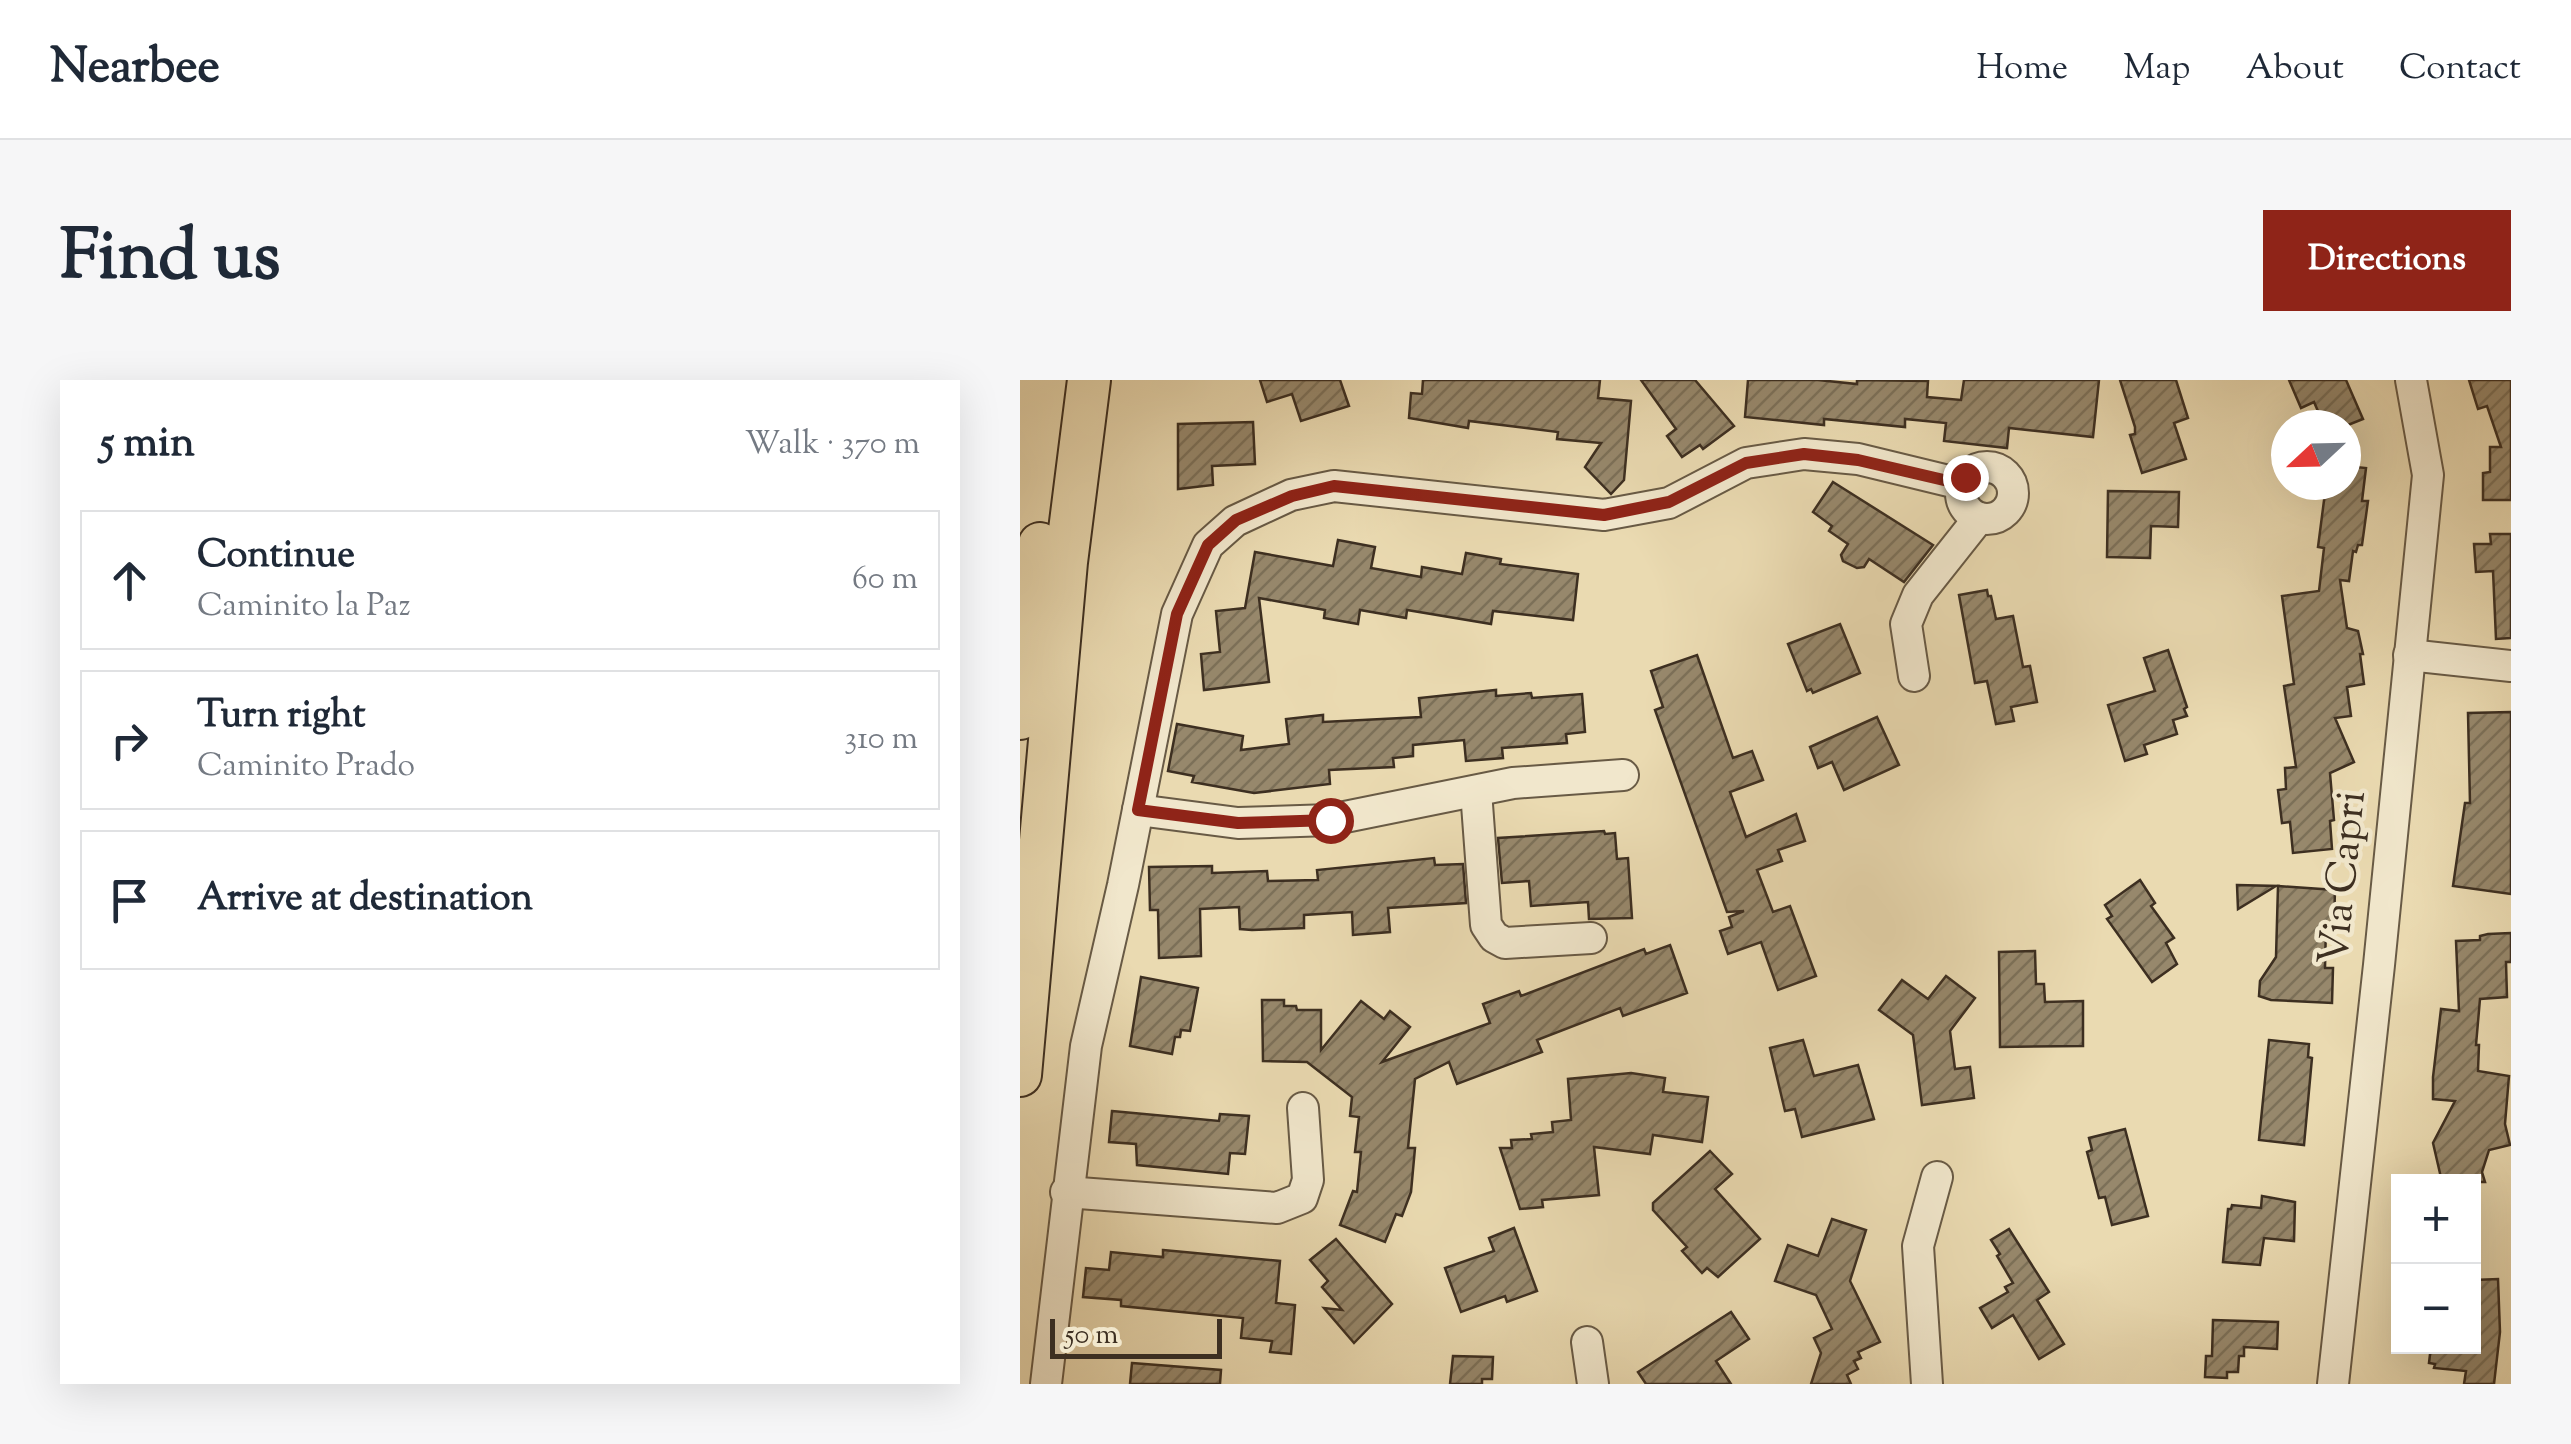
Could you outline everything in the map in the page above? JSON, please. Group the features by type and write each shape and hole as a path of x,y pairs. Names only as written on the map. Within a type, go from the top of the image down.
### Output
{"highway":[{"path":"1020,718 1050,442 1061,380"},
{"path":"1020,1075 1066,562 1089,380"}],"street":[{"name":"Via Capri","path":"2333,1384 2378,984 2428,475 2411,380"},
{"path":"1046,1384 1086,1046 1123,885 1177,614 1208,545 1236,520 1292,496 1334,486 1604,515 1669,502 1746,463 1804,454 1858,460 1961,484"},
{"path":"1986,466 2002,471 2012,484 2012,501 2003,514 1979,518 1965,508 1961,484 1971,471 1986,466"},
{"path":"1914,676 1906,624 1918,595 1979,518"},
{"path":"2409,655 2511,666"},
{"path":"1138,810 1238,823 1330,820 1513,783 1623,776"},
{"path":"1476,790 1486,925 1494,937 1505,943 1591,938"},
{"path":"1066,1192 1277,1208 1302,1198 1308,1180 1302,1108"},
{"path":"1925,1383 1918,1246 1937,1177"},
{"path":"1587,1342 1592,1384"}],"building":[{"path":"1260,380 1340,380 1349,406 1301,421 1292,394 1267,402"},
{"path":"1423,380 1600,380 1598,398 1631,401 1624,480 1611,494 1585,467 1601,443 1557,439 1558,432 1469,421 1468,428 1409,418 1411,393 1422,394"},
{"path":"1641,380 1695,380 1734,426 1703,449 1700,445 1682,457 1667,436 1676,429"},
{"path":"1748,380 1857,384 1857,380 1928,381 1927,397 1961,400 1964,380 2099,380 2093,437 2009,428 2007,448 1944,441 1946,423 1905,419 1905,427 1824,419 1824,425 1745,417"},
{"path":"2120,380 2176,380 2188,418 2174,423 2186,459 2142,473 2130,435 2135,434 2135,427"},
{"path":"2289,380 2346,380 2359,410 2317,410 2314,402 2301,408"},
{"path":"2469,380 2511,380 2511,500 2483,500 2483,473 2490,472 2490,447 2501,447 2487,406 2478,409"},
{"path":"1253,422 1255,464 1212,466 1213,485 1178,489 1178,424"},
{"path":"2361,468 2366,468 2362,501 2368,501 2362,545 2353,551 2349,581 2340,580 2347,628 2358,631 2363,654 2364,684 2347,687 2351,716 2335,718 2354,762 2330,773 2332,849 2293,853 2290,822 2282,823 2278,790 2286,789 2285,768 2296,767 2284,686 2294,684 2282,596 2319,591 2324,548 2318,547 2324,500 2361,500"},
{"path":"1833,482 1933,545 1904,582 1869,559 1864,567 1857,568 1843,561 1841,555 1848,544 1829,531 1832,526 1813,512"},
{"path":"2108,491 2179,492 2178,527 2151,526 2150,558 2107,557"},
{"path":"2490,534 2511,534 2511,638 2496,639 2493,571 2476,572 2474,544 2491,544"},
{"path":"1338,540 1375,547 1371,568 1421,577 1422,567 1462,574 1466,553 1501,559 1500,564 1578,574 1573,620 1493,611 1491,624 1407,610 1406,618 1360,610 1358,624 1324,618 1325,610 1259,598 1269,682 1204,690 1201,654 1220,652 1216,611 1245,608 1255,552 1333,566"},
{"path":"1987,590 1996,619 2013,616 2023,667 2030,666 2037,702 2011,707 2014,721 1996,724 1987,681 1975,683 1959,595"},
{"path":"1840,624 1860,673 1813,693 1811,689 1807,691 1788,644"},
{"path":"2168,650 2187,716 2173,720 2177,734 2144,745 2147,754 2125,761 2108,705 2155,691 2144,658"},
{"path":"1697,655 1733,758 1752,751 1763,780 1730,792 1746,837 1796,814 1805,841 1778,850 1782,861 1757,870 1773,912 1790,906 1816,976 1778,990 1761,942 1728,954 1720,931 1732,927 1729,917 1744,911 1727,912 1655,710 1663,707 1651,671"},
{"path":"1496,690 1496,696 1531,693 1532,698 1582,694 1585,732 1566,734 1567,743 1502,748 1503,758 1466,761 1464,740 1413,745 1413,756 1393,758 1394,767 1329,770 1330,784 1254,793 1192,782 1194,776 1168,771 1177,724 1243,736 1241,750 1289,744 1286,719 1323,715 1323,722 1421,717 1419,698"},
{"path":"2511,712 2511,894 2453,886 2465,803 2470,803 2468,713"},
{"path":"1877,717 1899,765 1844,790 1832,762 1818,768 1810,747"},
{"path":"1615,833 1617,859 1628,858 1632,918 1589,919 1588,902 1531,906 1529,881 1502,883 1498,838"},
{"path":"1434,858 1435,865 1463,864 1466,903 1388,908 1390,932 1353,935 1352,912 1304,915 1304,928 1252,930 1240,929 1239,907 1200,909 1201,956 1159,958 1158,910 1150,910 1149,867 1212,866 1212,873 1267,871 1268,881 1318,880 1317,870"},
{"path":"2140,880 2155,903 2151,906 2174,938 2166,943 2177,964 2152,982 2107,919 2112,916 2105,905"},
{"path":"2237,885 2276,886 2238,909"},
{"path":"2278,886 2335,890 2334,925 2326,925 2325,968 2333,968 2332,1003 2259,996 2260,981 2276,957"},
{"path":"2511,933 2511,962 2506,962 2507,997 2480,999 2478,1071 2509,1076 2505,1124 2510,1145 2489,1150 2482,1172 2485,1182 2481,1182 2481,1174 2440,1174 2433,1143 2455,1101 2433,1099 2433,1077 2441,1009 2459,1011 2456,941 2480,940 2480,936"},
{"path":"1670,945 1687,993 1623,1016 1620,1008 1537,1040 1542,1052 1457,1084 1449,1062 1415,1079 1408,1148 1415,1148 1411,1192 1402,1216 1396,1214 1385,1242 1340,1225 1353,1191 1357,1192 1361,1152 1355,1152 1359,1117 1350,1116 1352,1097 1307,1062 1263,1061 1262,1000 1284,1000 1284,1006 1296,1006 1297,1010 1321,1010 1321,1050 1361,1001 1384,1019 1390,1011 1410,1027 1382,1062 1490,1023 1483,1004 1519,991 1521,996 1644,949 1646,954"},
{"path":"2035,951 2036,984 2044,984 2045,1002 2083,1001 2083,1046 2000,1047 1999,952"},
{"path":"1946,976 1975,998 1950,1031 1955,1069 1970,1067 1974,1098 1922,1105 1913,1035 1879,1010 1902,980 1928,999"},
{"path":"1141,977 1198,988 1190,1031 1181,1030 1180,1037 1175,1037 1172,1054 1130,1046"},
{"path":"1803,1040 1814,1076 1858,1065 1874,1119 1802,1137 1795,1109 1785,1111 1770,1048"},
{"path":"2269,1040 2309,1044 2308,1057 2312,1058 2304,1145 2259,1140"},
{"path":"1631,1073 1665,1078 1663,1092 1708,1097 1702,1142 1653,1135 1650,1154 1594,1147 1599,1195 1542,1200 1543,1207 1520,1209 1500,1148 1512,1148 1511,1140 1553,1132 1552,1122 1571,1120 1568,1079"},
{"path":"1112,1111 1219,1121 1220,1114 1249,1116 1245,1154 1230,1153 1228,1174 1137,1165 1136,1144 1109,1142"},
{"path":"2125,1129 2148,1216 2112,1225 2105,1197 2099,1198 2087,1152 2092,1150 2089,1138"},
{"path":"1710,1151 1732,1174 1715,1189 1760,1239 1718,1277 1707,1268 1702,1273 1682,1251 1687,1247 1653,1210 1653,1203"},
{"path":"2262,1196 2295,1202 2294,1241 2264,1238 2260,1265 2223,1262 2228,1209 2232,1205 2261,1208"},
{"path":"1832,1219 1866,1230 1850,1281 1880,1342 1858,1352 1861,1358 1854,1361 1858,1369 1847,1375 1851,1384 1811,1384 1821,1353 1814,1338 1832,1329 1816,1295 1775,1281 1788,1245 1818,1256"},
{"path":"1514,1228 1537,1291 1507,1302 1505,1296 1461,1312 1445,1268 1494,1251 1489,1238"},
{"path":"2009,1229 2049,1292 2037,1300 2064,1344 2039,1359 2013,1315 1992,1328 1980,1308 2008,1292 2005,1287 2013,1283 1991,1240"},
{"path":"1336,1239 1392,1304 1354,1343 1324,1308 1342,1310 1322,1287 1328,1281 1310,1260"},
{"path":"1163,1250 1280,1261 1276,1303 1295,1305 1291,1354 1270,1352 1272,1341 1241,1338 1243,1318 1121,1306 1121,1300 1083,1297 1086,1268 1109,1270 1111,1252 1163,1257"},
{"path":"2498,1279 2500,1332 2494,1384 2464,1384 2466,1371 2434,1368 2435,1364 2429,1363 2430,1354 2481,1354 2481,1280"},
{"path":"1731,1312 1749,1339 1716,1361 1731,1384 1646,1384 1638,1372"},
{"path":"2213,1320 2278,1322 2277,1349 2244,1347 2238,1372 2227,1372 2227,1378 2205,1377 2206,1356 2212,1356"},
{"path":"1453,1356 1493,1357 1492,1379 1482,1379 1482,1384 1450,1384"},
{"path":"1132,1363 1221,1370 1220,1384 1130,1384"}],"route":[{"path":"1330,820 1238,823 1138,810 1177,614 1208,545 1236,520 1292,496 1334,486 1604,515 1669,502 1746,463 1804,454 1858,460 1961,484 1965,477"}]}
